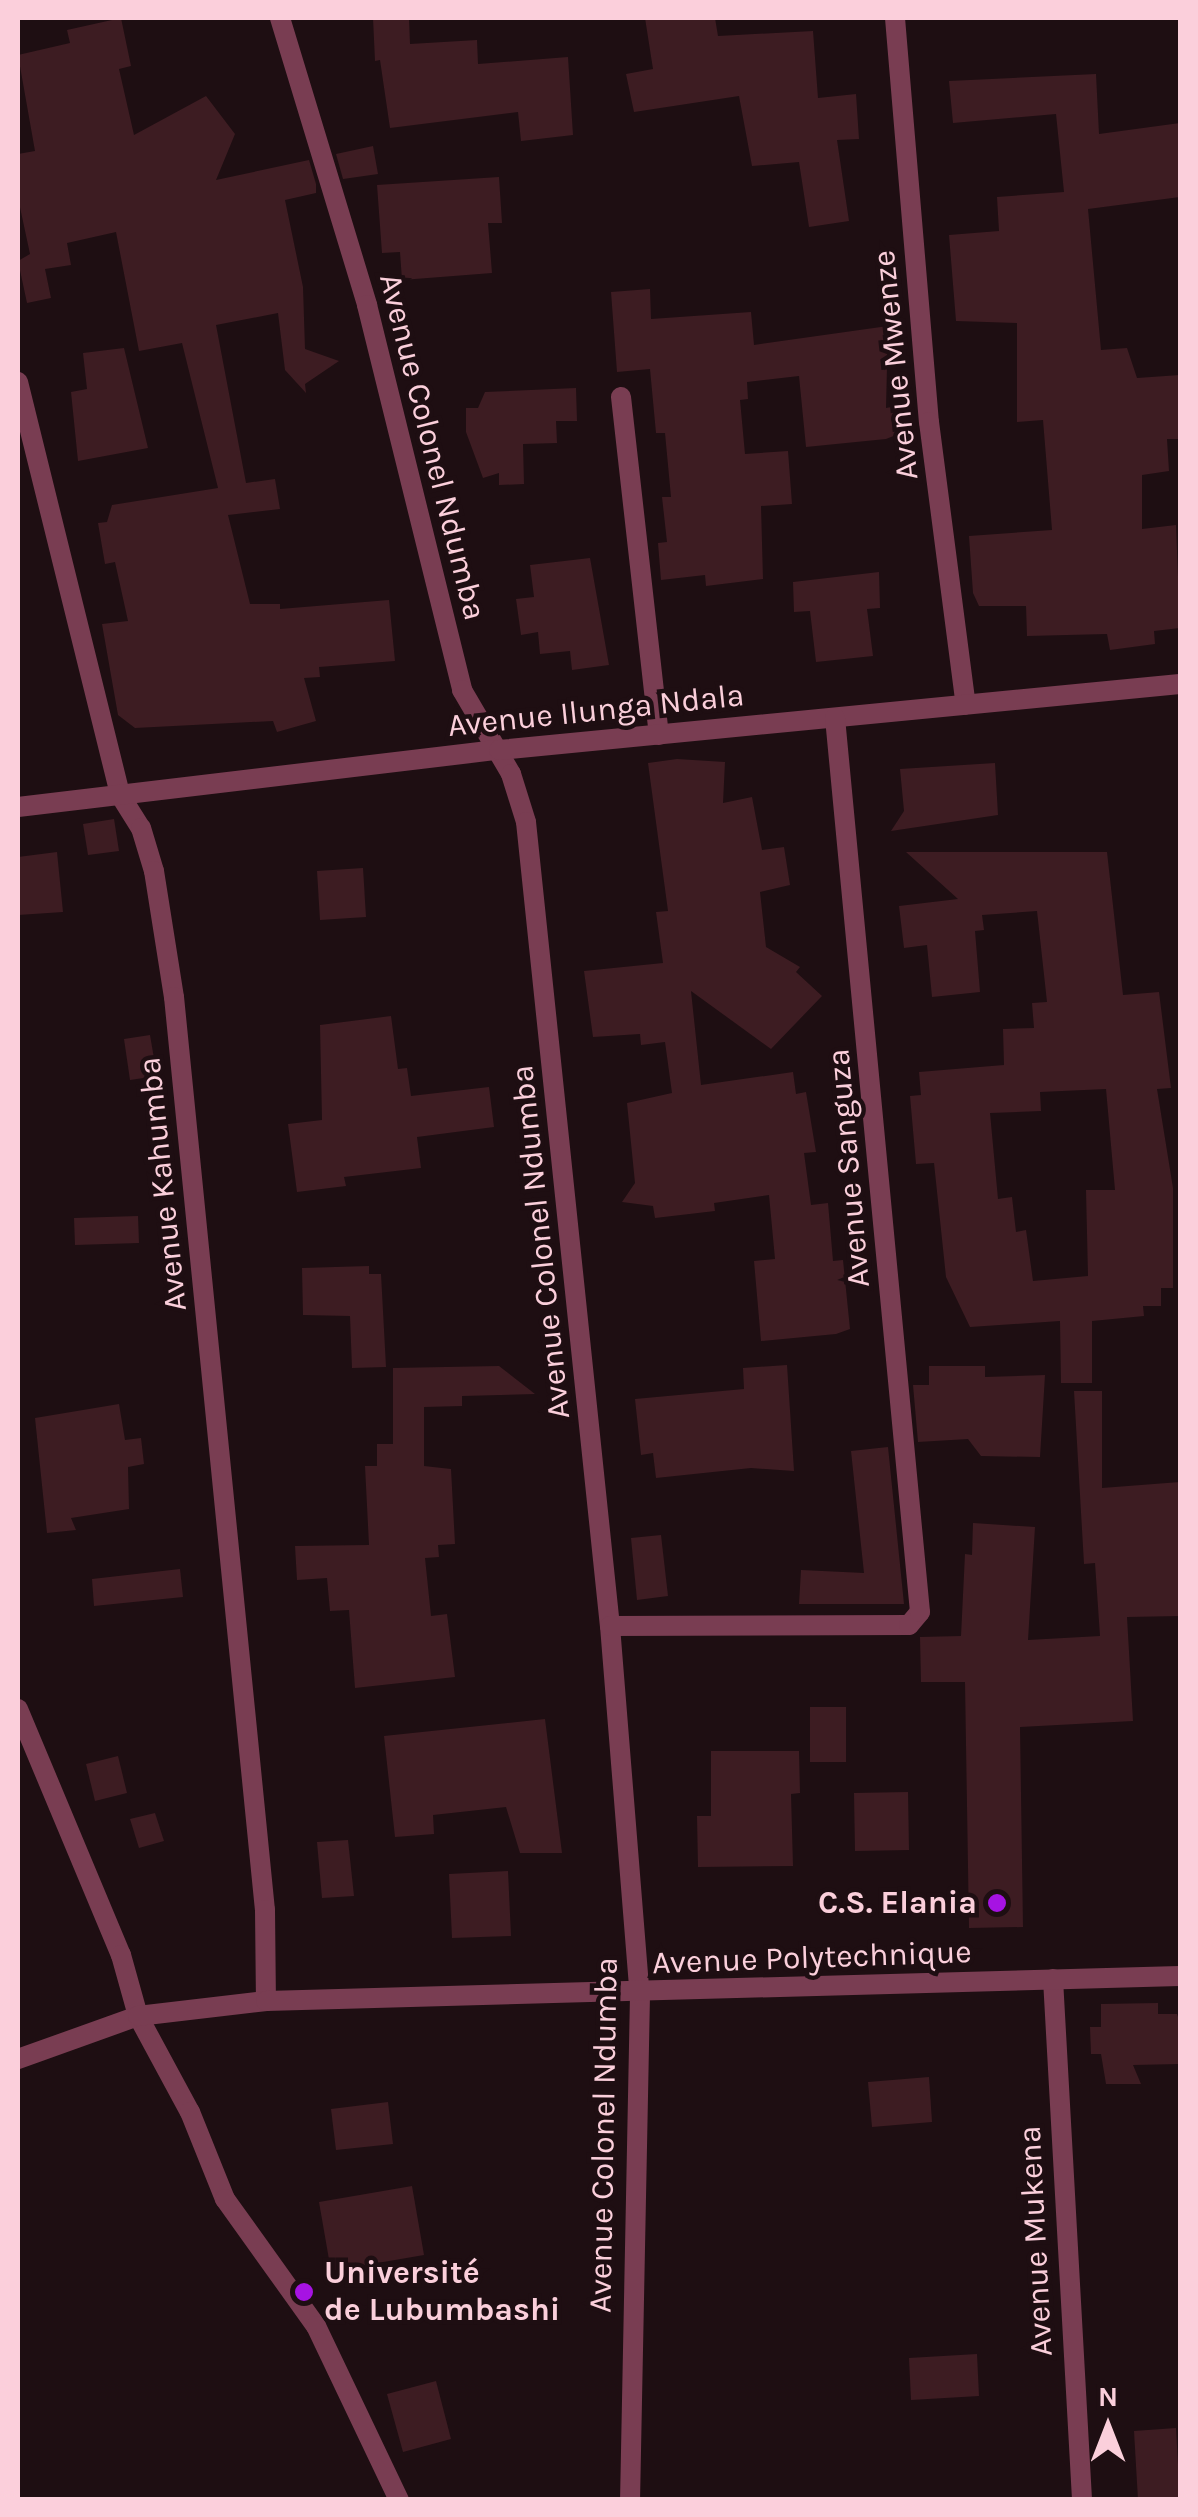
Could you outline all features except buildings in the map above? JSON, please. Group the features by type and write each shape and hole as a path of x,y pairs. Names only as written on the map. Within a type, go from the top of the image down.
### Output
{"street":[{"name":"Avenue Colonel Ndumba","path":"280,18 367,305 462,690 499,750 528,842 610,1626 640,1995 630,2500"},
{"name":"Avenue Mwenze","path":"895,18 929,422 966,705"},
{"name":"Avenue Kahumba","path":"18,382 120,795 141,828 154,872 184,1076 264,1910 266,2001"},
{"path":"621,397 660,734"},
{"name":"Avenue Ilunga Ndala","path":"18,806 499,750 1180,684"},
{"name":"Avenue Sanguza","path":"610,1626 908,1624 920,1612 834,718"},
{"path":"18,1709 122,1955 138,2016 190,2112 225,2200 316,2326 398,2500"},
{"name":"Avenue Polytechnique","path":"18,2059 138,2016 266,2001 640,1995 1180,1976"},
{"name":"Avenue Mukena","path":"1053,1979 1082,2500"}],"place":[{"name":"C.S. Elania","path":"997,1903"},
{"name":"Université de Lubumbashi","path":"304,2292"}]}
